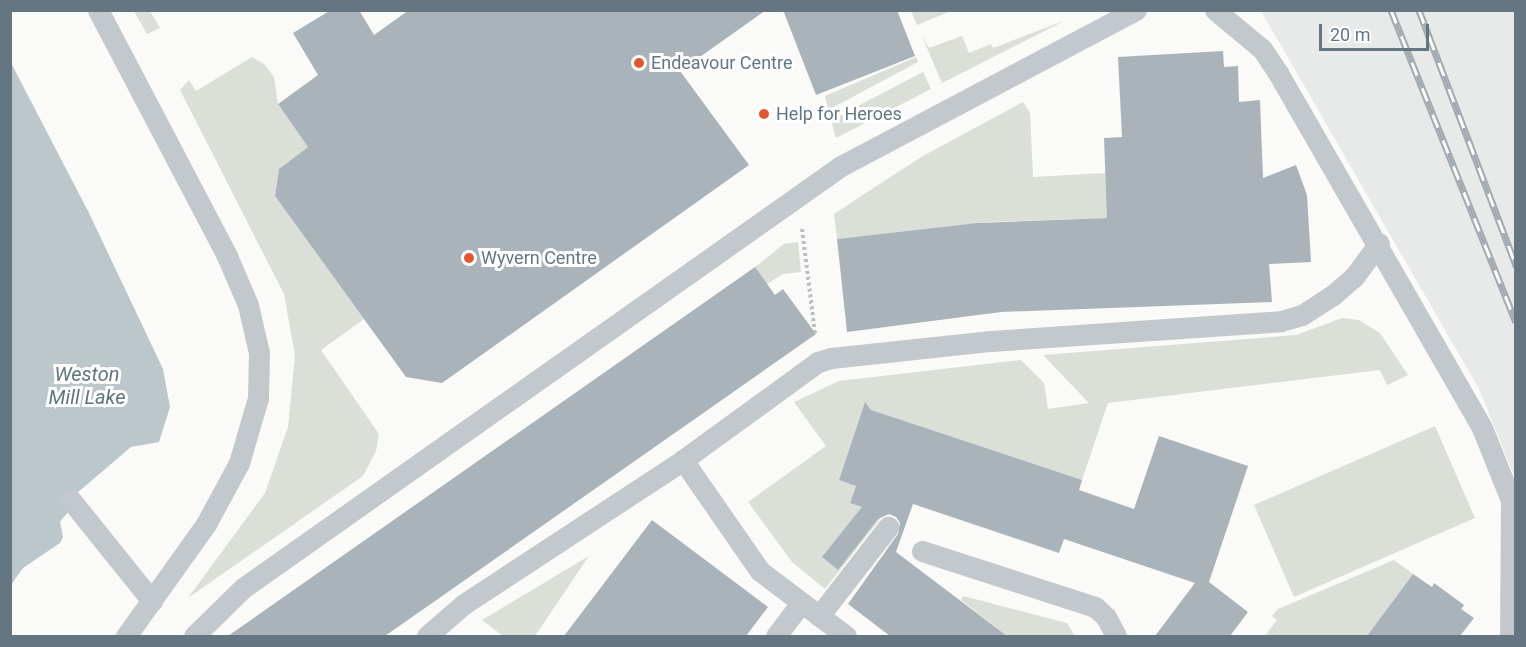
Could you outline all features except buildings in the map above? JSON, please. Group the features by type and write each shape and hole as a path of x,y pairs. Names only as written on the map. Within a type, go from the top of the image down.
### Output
{"lane":[{"path":"98,10 227,256 248,305 259,353 258,398 239,463 206,524 126,636"},
{"path":"194,636 243,588 841,166 1136,10"},
{"path":"1215,10 1262,49 1379,243 1482,428 1511,500 1510,636"},
{"path":"427,636 464,604 683,460 818,362 831,358 992,341 1281,321 1302,315 1338,291 1379,243"},
{"path":"683,460 760,571 846,636"},
{"path":"70,499 152,601"},
{"path":"819,616 888,527"},
{"path":"922,551 1095,608 1106,617 1116,636"},
{"path":"776,636 801,603"}],"path":[{"path":"804,242 818,362"}],"shaded area":[{"path":"951,10 917,25 911,11"},
{"path":"134,11 150,11 160,28 147,34"},
{"path":"1261,11 1515,11 1515,478 1479,389"},
{"path":"1066,20 942,83 922,36 929,48 962,36 969,53 991,44 993,48"},
{"path":"252,57 264,64 274,77 278,104 308,147 279,169 275,196 364,319 321,350 379,434 376,451 363,476 188,598 265,493 288,427 295,356 284,294 180,90 189,80 196,91"},
{"path":"916,57 918,62 828,110 825,96"},
{"path":"923,72 931,89 836,138 831,120"},
{"path":"1023,102 1030,113 1033,177 1105,173 1106,183 1141,217 987,222 837,239 834,214 921,157"},
{"path":"798,242 801,272 783,274 767,284 755,267 784,244"},
{"path":"1342,318 1359,320 1380,333 1408,375 1387,385 1380,370 1108,403 1082,480 863,408 839,480 856,486 850,503 884,514 825,589 792,562 748,502 826,446 794,402 839,381 1021,360 1044,383 1048,409 1089,403 1043,355 1296,335"},
{"path":"1435,426 1475,518 1294,597 1254,505"},
{"path":"589,556 535,636 503,636 482,620"},
{"path":"1394,560 1413,574 1367,636 1265,636 1277,620 1272,616 1278,609"},
{"path":"963,596 1067,623 1075,636 1007,636 961,600"}],"water":[{"name":"Weston Mill Lake","path":"10,61 89,213 163,369 170,407 159,442 131,447 70,499 68,512 60,522 63,537 60,543 23,568 11,585"}],"railway":[{"path":"1391,10 1516,322"},
{"path":"1419,10 1516,266"}],"place":[{"name":"Endeavour Centre","path":"639,63"},
{"name":"Help for Heroes","path":"764,114"},
{"name":"Wyvern Centre","path":"469,258"}]}
